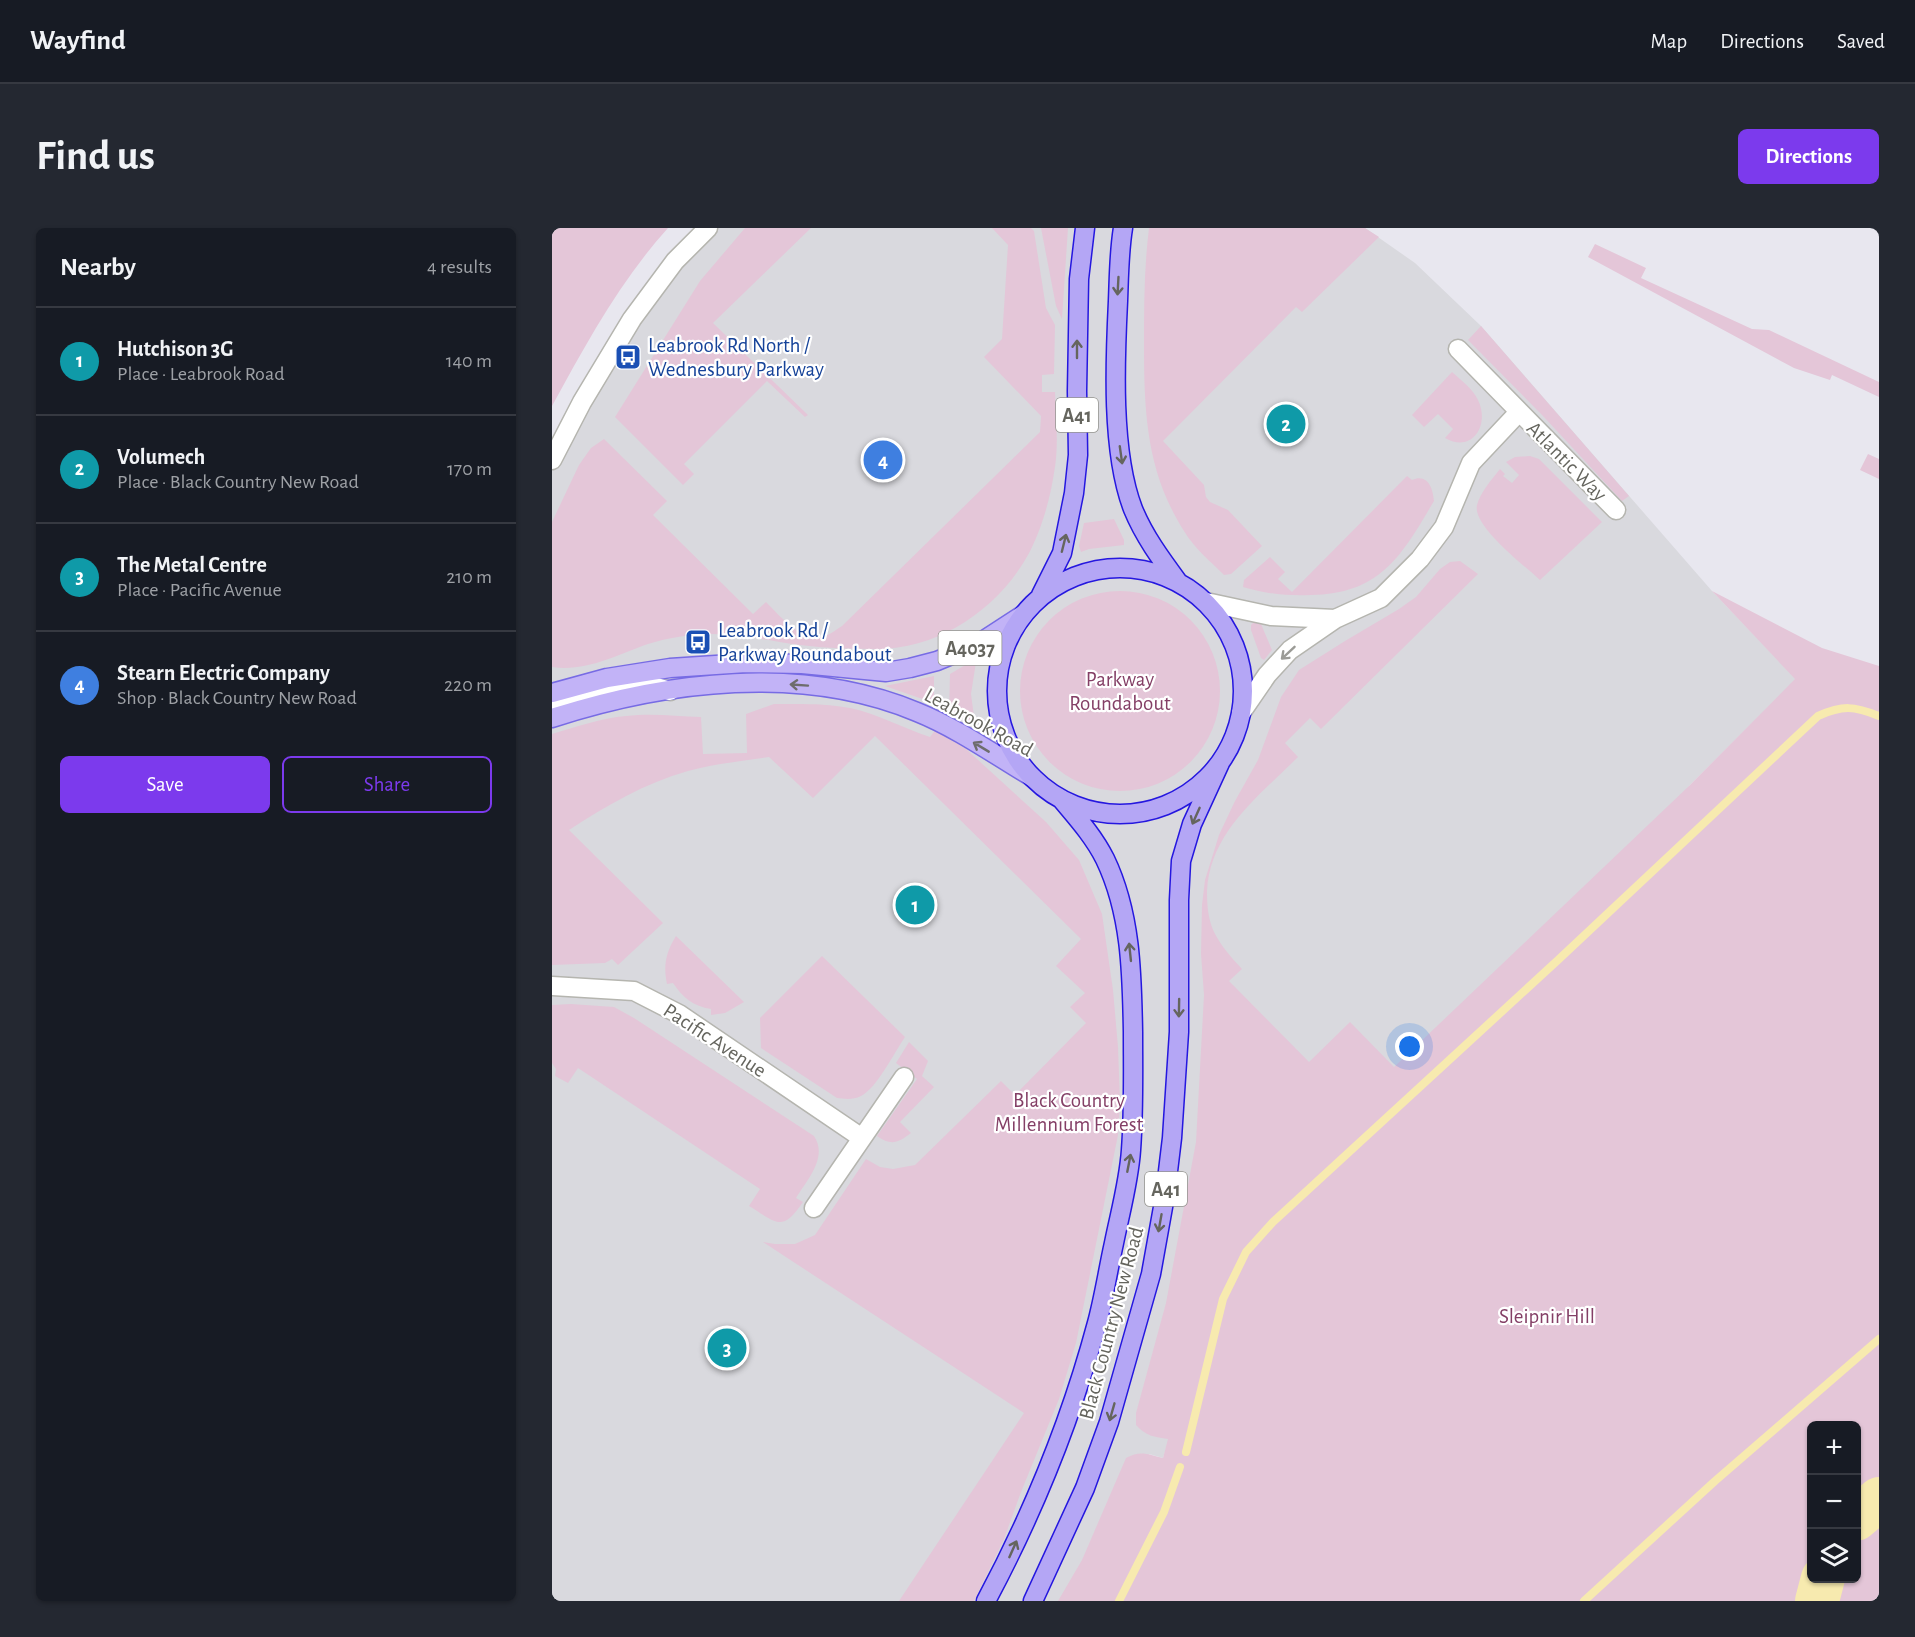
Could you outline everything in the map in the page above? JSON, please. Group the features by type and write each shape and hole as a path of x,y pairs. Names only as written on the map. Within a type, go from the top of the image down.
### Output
{"highway":[{"name":"A41","path":"1041,597 1062,553 1074,493 1078,455 1079,279 1085,228"},
{"name":"A41","path":"1123,228 1117,318 1116,397 1124,478 1133,508 1153,549 1178,582"},
{"name":"A41","path":"1110,568 1139,569 1178,582 1206,602 1229,633 1239,660 1243,684 1241,713 1235,736 1220,763 1200,785 1160,808 1138,813 1117,814 1098,812 1062,800 1032,777 1015,756 1004,734 997,690 999,669 1006,643 1023,614 1041,597 1059,584 1080,575 1110,568"},
{"name":"Black Country New Road","path":"1033,1601 1085,1488 1109,1422 1151,1274 1165,1196 1172,1138 1179,1032 1181,861 1192,824 1220,763"},
{"name":"Black Country New Road","path":"986,1601 1009,1557 1066,1426 1097,1323 1131,1152 1134,1094 1132,974 1127,929 1118,893 1106,860 1094,840 1062,800"}],"main road":[{"name":"Leabrook Road","path":"552,693 607,678 670,668 746,663 802,664 886,672 910,668 937,661 978,644 1023,614"},
{"name":"Leabrook Road","path":"552,718 594,705 719,684 776,683 827,687 876,698 917,712 935,720 1032,777"}],"street":[{"path":"552,460 582,402 632,319 675,261 708,228"},
{"name":"Atlantic Way","path":"1458,349 1616,510"},
{"name":"Atlantic Way","path":"1241,713 1267,675 1290,650 1335,619 1381,598 1420,559 1444,527 1471,464 1519,412"},
{"name":"Atlantic Way","path":"1206,602 1271,616 1335,619"},
{"path":"552,705 642,683 670,691"},
{"name":"Pacific Avenue","path":"552,986 634,991 680,1014 862,1138"},
{"path":"814,1208 904,1077"}],"shaded area":[{"path":"708,228 1365,228 1415,263 1481,326 1712,591 1796,679 1690,785 1169,1439 1163,1458 1149,1454 1078,1601 552,1601 552,460 582,402"}],"green space":[{"path":"552,228 668,228 619,291 552,406"},
{"path":"745,228 811,228 713,323 808,415 805,417 767,381 684,464 694,474 683,485 615,417 700,281"},
{"path":"992,228 1031,228 1034,231 1046,308 1055,325 1054,374 1042,375 1042,392 1055,392 1057,443 1052,483 1033,546 1015,575 1000,592 964,622 944,633 923,642 900,647 829,648 741,636 706,634 655,642 589,665 552,667 552,522 579,465 591,448 604,439 667,501 653,515 753,614 766,602 792,627 808,636 817,637 827,635 842,626 1040,432 1041,416 984,357 1002,339 1008,245"},
{"path":"1041,228 1068,228 1062,319 1056,306"},
{"path":"1149,228 1365,228 1379,237 1302,312 1296,307 1163,441 1204,485 1206,497 1210,502 1228,510 1262,546 1231,574 1224,575 1188,537 1172,509 1155,465 1147,419 1144,372 1146,258"},
{"path":"1595,244 1646,268 1641,278 1752,329 1769,330 1879,382 1879,397 1832,375 1830,380 1794,368 1588,257"},
{"path":"1481,326 1629,496 1622,501 1468,340"},
{"path":"1452,372 1473,392 1481,409 1480,427 1471,439 1464,442 1455,442 1445,438 1453,429 1438,414 1424,427 1412,415"},
{"path":"1868,454 1879,459 1879,479 1860,470"},
{"path":"1530,456 1539,459 1602,522 1540,580 1491,534 1478,514 1477,505 1487,486 1500,469 1505,474 1503,476 1512,483 1519,475 1506,462 1515,457"},
{"path":"1407,476 1412,480 1422,478 1425,480 1431,486 1434,501 1399,554 1387,568 1372,579 1335,593 1311,595 1277,594 1243,587 1244,580 1270,557 1285,572 1278,579 1292,592"},
{"path":"1114,519 1124,545 1081,552 1079,546 1084,523"},
{"name":"Sleipnir Hill","path":"1460,561 1478,574 1321,729 1310,718 1285,743 1298,757 1239,816 1217,851 1210,870 1207,891 1210,922 1226,951 1242,969 1229,981 1309,1062 1350,1022 1394,1067 1690,785 1795,679 1712,591 1822,648 1879,666 1879,1601 1058,1601 1082,1560 1126,1458 1140,1453 1163,1458 1168,1439 1143,1432 1136,1425 1136,1413 1166,1303 1196,1142 1204,995 1201,954 1202,905 1205,880 1219,835 1258,760 1281,697 1299,670 1416,597 1440,569 1450,562"},
{"name":"Parkway Roundabout","path":"1110,591 1130,591 1149,595 1167,603 1191,620 1203,635 1216,662 1220,691 1216,720 1203,747 1191,762 1176,774 1149,787 1130,791 1110,791 1091,787 1073,779 1049,762 1037,747 1024,720 1020,701 1020,681 1024,662 1032,644 1049,620 1064,608 1091,595"},
{"path":"1254,622 1261,624 1272,650 1264,660 1261,658 1251,630"},
{"path":"976,662 971,694 975,724 949,711 950,674 967,664"},
{"path":"934,676 934,703 885,686"},
{"name":"Black Country Millennium Forest","path":"774,704 841,706 871,714 930,737 936,729 966,749 1046,822 1079,860 1102,914 1113,990 1118,1047 1120,1102 1118,1135 1076,1343 1059,1399 1004,1539 974,1601 899,1601 1024,1413 763,1242 795,1244 815,1235 866,1159 880,1167 893,1169 915,1165 1001,1081 1015,1095 1086,1023 1070,1007 1085,993 1056,966 1081,939 875,736 813,798 769,757 708,766 672,776 626,796 569,830 663,923 618,965 612,959 605,963 552,965 552,734 617,717 654,715 701,717 703,754 747,753 746,714"},
{"path":"676,936 744,1002 725,1013 711,1015 711,1009 689,1000 673,983 667,984 666,959"},
{"path":"822,956 905,1037 873,1086 855,1098 837,1098 761,1048 760,1018"},
{"path":"552,1005 614,1007 814,1136 818,1144 818,1160 811,1176 796,1198 803,1202 796,1212 790,1218 779,1222 766,1217 749,1206 760,1189 578,1068 568,1083 555,1076 556,1069 552,1063"},
{"path":"909,1042 928,1061 922,1076 934,1087 900,1122 911,1133 898,1141 890,1142 877,1136 917,1079 896,1063"}],"waterway":[{"path":"1186,1452 1223,1299 1246,1252 1273,1222 1558,960 1818,716 1848,708 1879,716"},
{"path":"1584,1601 1715,1481 1879,1339"},
{"path":"1119,1601 1164,1512 1180,1467"},
{"path":"1861,1515 1879,1499"},
{"path":"1817,1601 1822,1583"}],"place":[{"name":"Leabrook Rd North / Wednesbury Parkway","path":"628,357"},
{"name":"Volumech","path":"1286,424"},
{"name":"Stearn Electric Company","path":"883,460"},
{"name":"Leabrook Rd / Parkway Roundabout","path":"698,642"},
{"name":"Hutchison 3G","path":"915,905"},
{"name":"The Metal Centre","path":"727,1348"}]}
